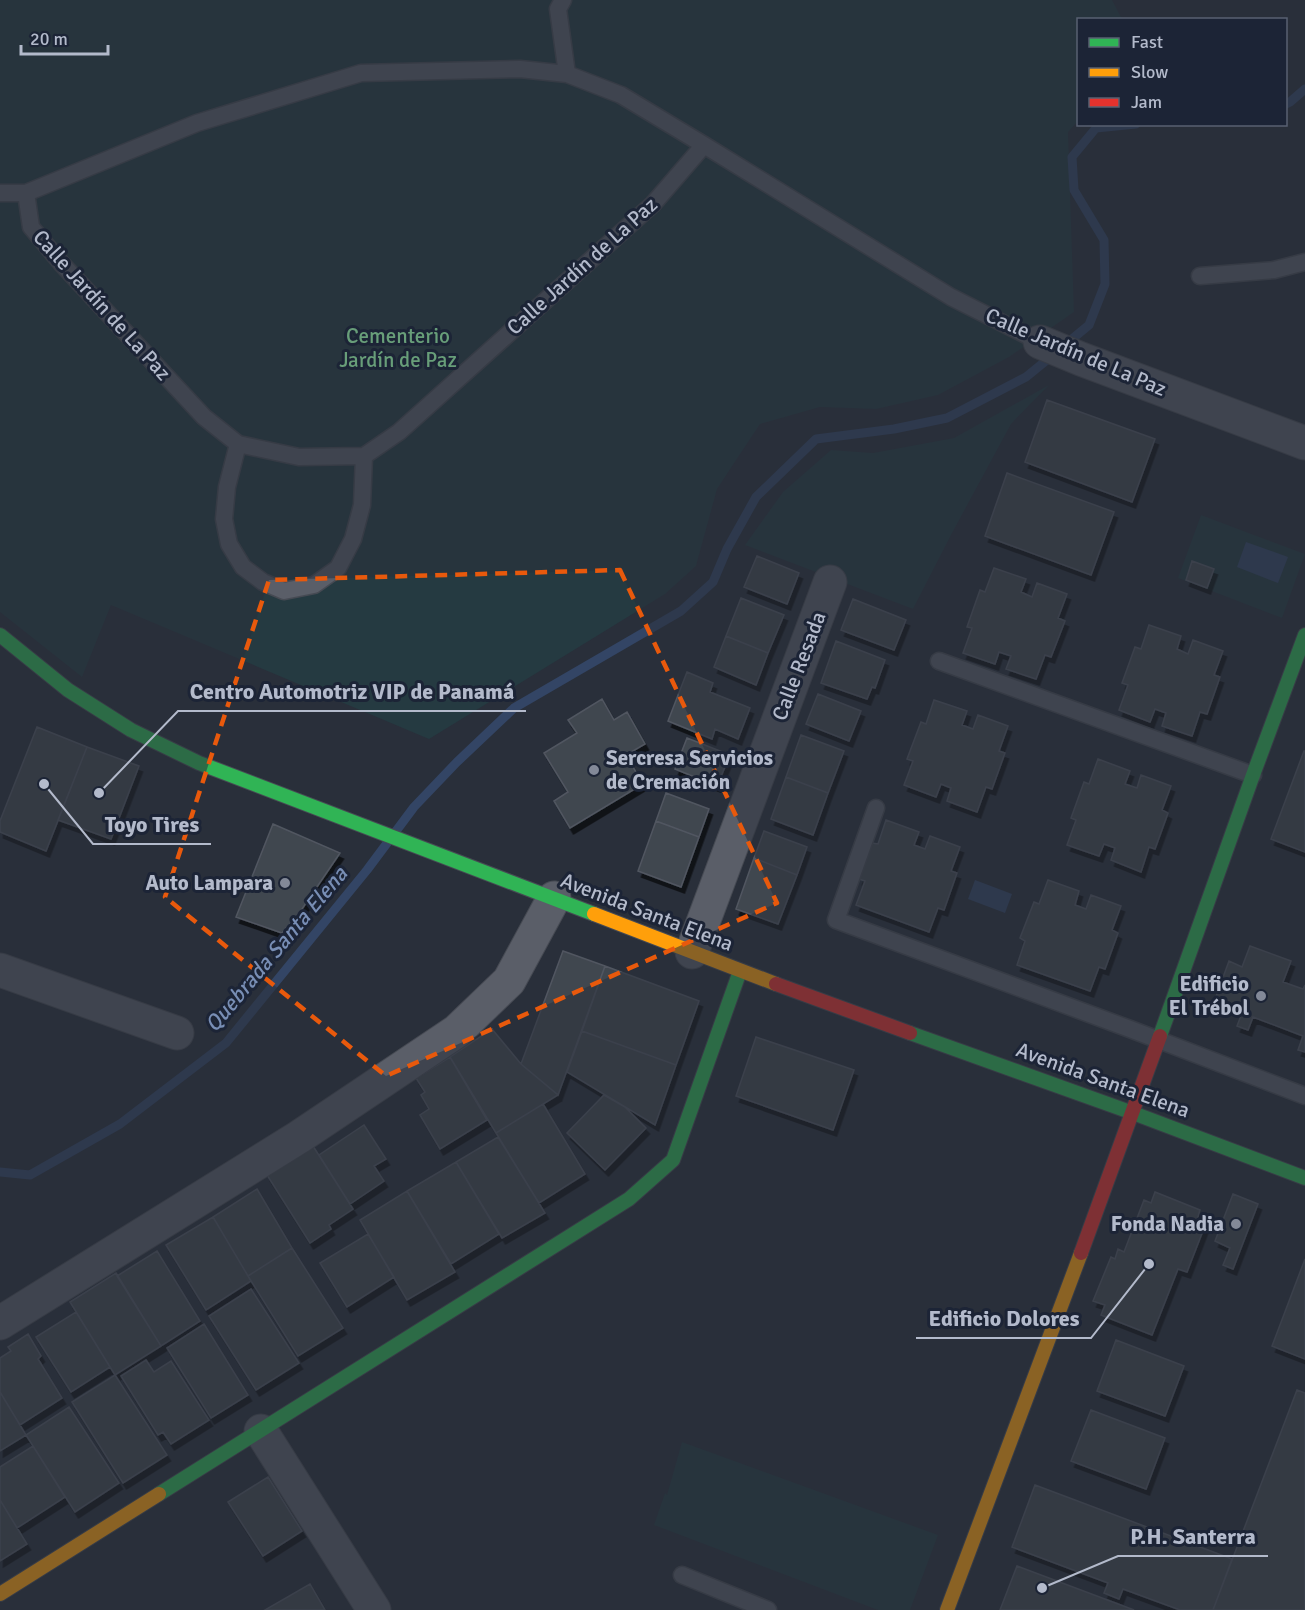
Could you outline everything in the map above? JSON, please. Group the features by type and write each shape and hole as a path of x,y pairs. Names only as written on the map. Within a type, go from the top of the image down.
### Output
{"street":[{"name":"Calle Jardín de La Paz","path":"1040,342 1305,443"},
{"name":"Calle Resada","path":"692,952 830,582"},
{"path":"947,1610 1160,1040 1305,634"},
{"name":"Avenida Santa Elena","path":"0,635 68,690 131,730 199,763 740,971 1133,1113 1305,1178"},
{"path":"0,1323 299,1137 457,1031 509,981 554,898"},
{"path":"0,970 177,1033"},
{"path":"0,1594 629,1199 673,1160 740,971"},
{"path":"261,1431 374,1610"}],"lane":[{"path":"557,3 567,74"},
{"name":"Calle Jardín de La Paz","path":"704,145 653,204 399,432 364,456 299,457 238,444 204,417 61,263 31,227 26,193 197,123 361,73 520,69 567,74 621,95 704,145 951,297 1040,342"},
{"path":"0,193 26,193"},
{"path":"1200,276 1274,270 1305,262"},
{"path":"238,444 227,487 224,519 230,544 243,567 263,582 284,591 314,585 338,568 353,539 362,505 364,456"},
{"path":"939,661 1253,775"},
{"path":"876,808 836,920 1305,1096"},
{"path":"682,1575 768,1610"}],"highlighted area":[{"path":"620,570 777,903 386,1076 165,897 269,580"}],"green space":[{"name":"Cementerio Jardín de Paz","path":"0,0 1112,0 1121,18 1077,18 1077,122 1068,132 1074,312 1009,357 938,395 876,409 820,407 760,424 717,489 696,566 665,594 429,739 111,605 82,677 0,612"},
{"path":"1049,385 1011,424 913,609 745,545 783,492 831,450 873,453 954,438"},
{"path":"1201,515 1305,554 1282,618 1178,578"},
{"path":"682,1442 938,1535 910,1610 878,1610 654,1525 665,1493 667,1495"}],"water":[{"path":"1246,542 1288,557 1278,583 1237,567"},
{"path":"975,880 1012,894 1005,913 968,899"}],"building":[{"path":"1047,400 1155,439 1132,502 1025,462"},
{"path":"1007,473 1114,512 1091,575 985,536"},
{"path":"757,556 799,573 787,604 744,587"},
{"path":"1192,561 1214,569 1207,588 1186,580"},
{"path":"994,568 1026,579 1021,592 1032,597 1037,583 1067,594 1058,618 1065,621 1051,657 1045,655 1036,679 1006,669 1011,656 999,652 995,664 963,653 972,628 967,627 980,590 985,592"},
{"path":"741,598 784,615 768,653 726,636"},
{"path":"853,599 906,620 894,650 841,630"},
{"path":"1149,625 1181,636 1177,649 1188,654 1193,640 1223,651 1214,675 1220,677 1207,714 1200,712 1192,736 1162,726 1166,713 1155,709 1150,722 1119,710 1128,685 1122,683 1135,647 1141,649"},
{"path":"726,636 768,653 756,685 714,667"},
{"path":"836,641 885,660 875,688 872,687 867,699 821,683"},
{"path":"687,672 713,683 710,692 750,708 738,739 715,729 712,739 668,721"},
{"path":"818,694 861,711 849,741 806,724"},
{"name":"Sercresa Servicios de Cremación","path":"602,699 614,720 627,712 645,744 626,755 643,784 570,828 554,801 568,792 544,753 577,733 568,720"},
{"path":"934,700 967,711 962,725 973,729 978,715 1008,726 999,751 1005,753 992,789 986,787 977,812 947,801 951,788 941,784 936,797 904,785 913,761 907,759 921,722 926,724"},
{"path":"37,727 87,747 46,851 0,832 0,821"},
{"path":"801,735 844,751 828,793 786,777"},
{"path":"687,738 730,755 717,786 675,769"},
{"path":"87,747 139,766 111,839 58,820"},
{"path":"1305,751 1305,852 1271,839"},
{"path":"1098,759 1130,771 1125,784 1137,788 1141,775 1171,786 1162,810 1168,813 1155,849 1149,847 1141,872 1111,860 1115,848 1104,844 1099,856 1067,845 1076,820 1071,818 1084,782 1089,784"},
{"path":"786,777 828,793 813,835 771,819"},
{"path":"666,793 709,809 699,837 656,821"},
{"path":"886,820 919,832 914,845 925,849 930,836 960,847 951,871 957,873 944,910 938,908 929,932 856,905 865,881 859,879 872,843 878,844"},
{"path":"656,821 699,837 681,887 638,871"},
{"name":"Auto Lampara","path":"273,824 340,853 300,912 282,933 236,917"},
{"path":"764,831 807,847 797,875 754,858"},
{"path":"754,858 797,875 778,924 736,909"},
{"path":"1048,880 1079,891 1075,905 1086,909 1091,895 1121,906 1112,930 1118,933 1105,969 1099,967 1090,991 1017,965 1025,941 1020,938 1034,902 1039,904"},
{"name":"Edificio El Trébol","path":"1250,946 1291,961 1283,982 1303,989 1305,985 1305,1052 1298,1050 1303,1036 1253,1017 1248,1030 1237,1026 1242,1013 1214,1002 1229,961 1242,967"},
{"path":"563,951 605,966 558,1095 521,1064"},
{"path":"605,966 699,1001 676,1065 582,1031"},
{"path":"492,1029 521,1064 558,1095 496,1133 450,1057"},
{"path":"582,1031 676,1065 655,1125 567,1072"},
{"path":"756,1037 854,1070 833,1130 736,1096"},
{"path":"450,1057 487,1120 440,1149 420,1115 429,1109 421,1095 425,1092 416,1078"},
{"path":"604,1095 625,1107 646,1128 605,1170 567,1133"},
{"path":"543,1104 585,1174 539,1203 496,1133"},
{"path":"364,1125 386,1159 374,1166 384,1181 350,1204 319,1155"},
{"path":"498,1137 545,1213 502,1238 456,1162"},
{"path":"313,1146 353,1209 329,1225 331,1229 310,1243 267,1175"},
{"path":"456,1162 499,1234 451,1264 407,1191"},
{"path":"257,1189 292,1248 248,1276 213,1217"},
{"path":"407,1191 455,1272 407,1300 360,1220"},
{"path":"1155,1192 1200,1210 1197,1220 1206,1223 1187,1272 1178,1269 1152,1335 1101,1315 1105,1305 1093,1301 1111,1257 1115,1259 1118,1249 1124,1252 1144,1200 1151,1203"},
{"name":"Fonda Nadia","path":"1233,1194 1258,1204 1233,1269 1223,1265 1230,1248 1215,1241"},
{"path":"213,1217 251,1281 206,1310 166,1245"},
{"path":"368,1234 394,1277 347,1307 320,1263"},
{"path":"292,1248 343,1328 298,1356 248,1276"},
{"path":"157,1251 200,1321 161,1346 117,1276"},
{"path":"1305,1259 1305,1359 1272,1346"},
{"path":"116,1273 161,1346 115,1375 70,1302"},
{"path":"251,1289 299,1363 256,1390 209,1316"},
{"path":"76,1312 110,1367 71,1392 36,1337"},
{"path":"204,1324 248,1395 211,1418 167,1348"},
{"path":"28,1334 41,1356 38,1359 62,1398 20,1425 0,1392 0,1358 11,1351 8,1347"},
{"path":"1116,1340 1184,1366 1165,1416 1097,1391"},
{"path":"146,1360 154,1372 171,1361 209,1420 171,1444 163,1432 158,1435 121,1376"},
{"path":"115,1375 167,1455 123,1483 72,1402"},
{"path":"1297,1390 1305,1393 1305,1610 1213,1610"},
{"path":"0,1392 26,1435 0,1451"},
{"path":"69,1407 119,1483 75,1512 26,1435"},
{"path":"1091,1410 1165,1438 1146,1489 1071,1461"},
{"path":"33,1446 65,1497 17,1528 0,1500 0,1467"},
{"path":"268,1477 302,1531 263,1556 228,1502"},
{"path":"1035,1485 1232,1559 1213,1610 1180,1610 1123,1589 1119,1599 1104,1593 1108,1583 1012,1547"},
{"path":"0,1500 27,1544 0,1561"},
{"path":"1017,1566 1134,1610 1000,1610"},
{"path":"310,1584 325,1610 265,1610"}],"waterway":[{"name":"Quebrada Santa Elena","path":"1287,104 1305,89"},
{"name":"Quebrada Santa Elena","path":"1066,344 1089,325 1105,284 1104,240 1074,190 1072,157 1096,128 1116,126"},
{"name":"Quebrada Santa Elena","path":"0,1172 30,1175 120,1124 226,1043 367,870 414,807 457,762 514,708 681,611 713,582 727,549 756,497 816,439 894,429 947,418 1026,377 1053,355"}],"traffic: fast":[{"path":"0,635 68,690 131,730 199,763 594,914"},
{"path":"1160,1036 1305,635"},
{"path":"159,1494 629,1199 673,1160 740,971"},
{"path":"910,1033 1305,1178"}],"traffic: slow":[{"path":"594,914 776,984"},
{"path":"947,1610 1081,1253"},
{"path":"0,1594 159,1494"}],"traffic: jam":[{"path":"776,984 910,1033"},
{"path":"1081,1253 1160,1036"}],"place":[{"name":"Sercresa Servicios de Cremación","path":"594,770"},
{"name":"Toyo Tires","path":"44,784"},
{"name":"Centro Automotriz VIP de Panamá","path":"99,793"},
{"name":"Auto Lampara","path":"285,883"},
{"name":"Edificio El Trébol","path":"1261,996"},
{"name":"Fonda Nadia","path":"1236,1224"},
{"name":"Edificio Dolores","path":"1149,1264"},
{"name":"P.H. Santerra","path":"1042,1588"}]}
